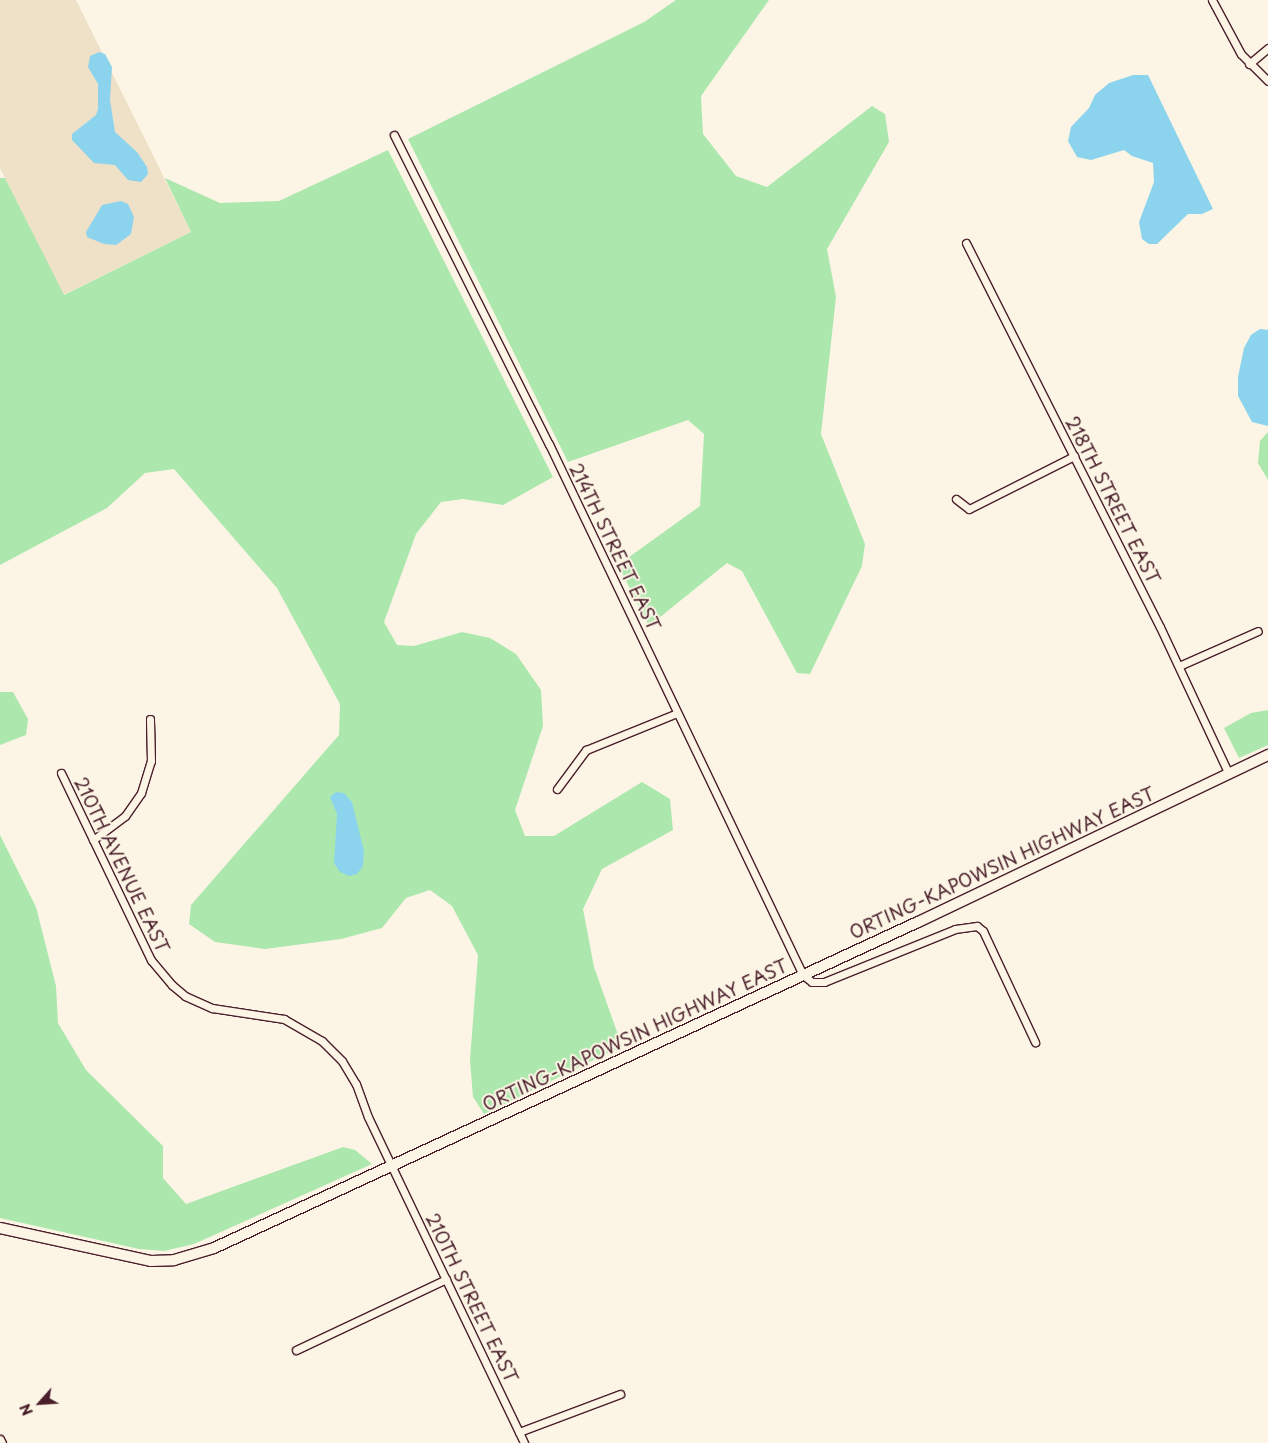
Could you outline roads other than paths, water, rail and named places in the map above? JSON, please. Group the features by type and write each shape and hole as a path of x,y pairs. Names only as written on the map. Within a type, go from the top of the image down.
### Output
{"main road":[{"name":"ORTING-KAPOWSIN HIGHWAY EAST","path":"0,1228 148,1261 174,1260 214,1248 803,975 1268,755"}],"street":[{"path":"1212,0 1231,39 1249,64 1268,81"},
{"path":"1249,64 1268,48"},
{"name":"214TH STREET EAST","path":"394,135 540,427 803,975"},
{"name":"218TH STREET EAST","path":"966,243 1179,666 1229,774"},
{"path":"956,499 969,509 1074,456"},
{"path":"1179,666 1258,631"},
{"path":"557,789 586,750 677,713"},
{"path":"93,840 125,816 141,793 151,761 150,719"},
{"name":"210TH AVENUE EAST","path":"61,773 151,960 161,974 185,996 200,1004 227,1011 273,1015 322,1041 342,1061 356,1084 368,1117 392,1166"},
{"path":"803,975 812,982 824,982 955,929 977,926 983,931 1035,1042"},
{"name":"210TH STREET EAST","path":"392,1166 524,1443"},
{"path":"296,1350 446,1279"},
{"path":"519,1432 620,1394"},
{"path":"0,1438 2,1443"}],"water":[{"path":"99,52 105,54 112,67 110,100 115,132 137,152 147,167 148,174 141,182 128,180 115,165 94,163 72,140 72,134 96,115 98,109 98,84 88,67 90,56"},
{"path":"1133,75 1148,75 1213,209 1202,214 1188,214 1157,244 1149,244 1142,239 1139,222 1154,182 1153,163 1132,156 1124,150 1091,160 1077,157 1068,141 1071,127 1089,108 1095,95 1109,83"},
{"path":"121,201 128,204 134,217 131,234 116,245 104,244 87,237 86,232 102,205"},
{"path":"1260,329 1268,330 1268,426 1252,422 1238,396 1238,377 1244,348 1251,335"},
{"path":"336,792 344,793 352,802 364,851 363,866 357,874 349,876 340,872 334,863 337,814 330,797"}]}
